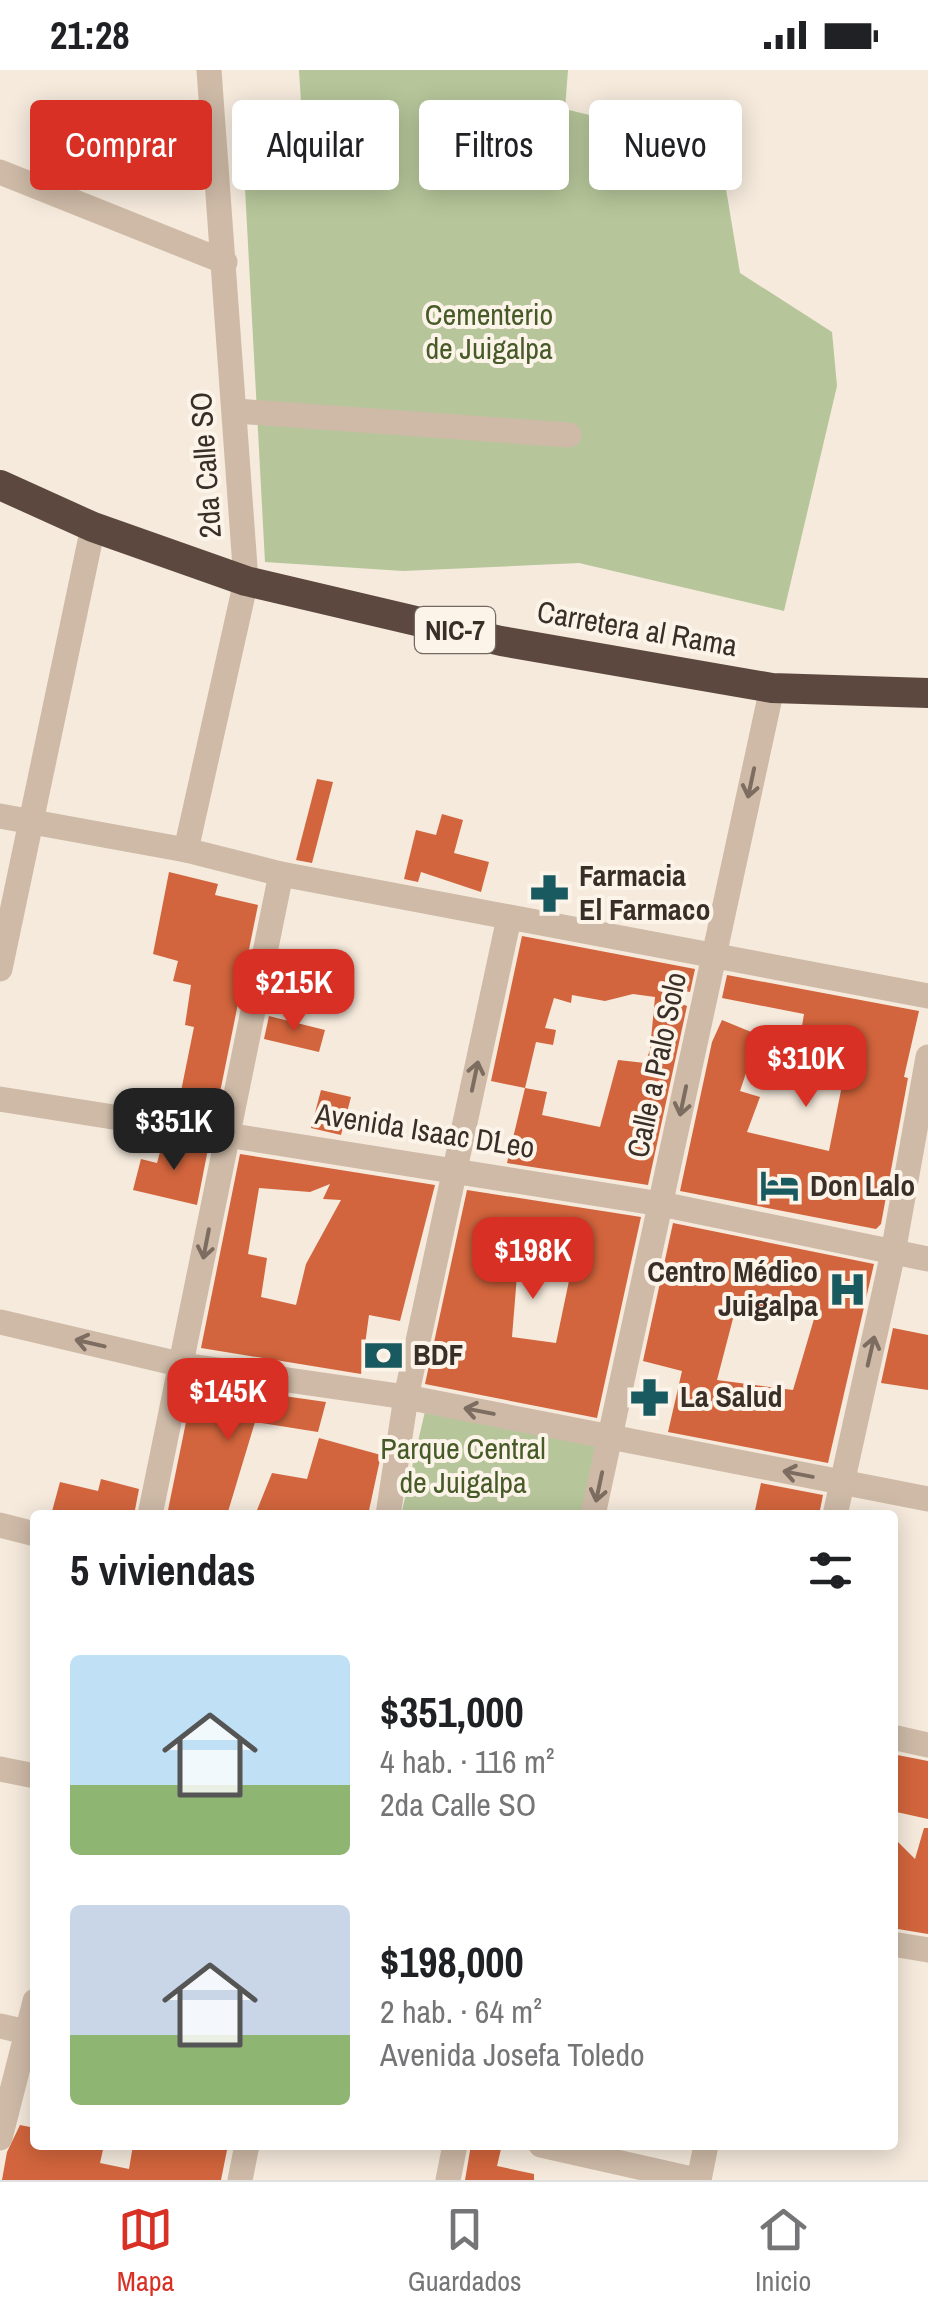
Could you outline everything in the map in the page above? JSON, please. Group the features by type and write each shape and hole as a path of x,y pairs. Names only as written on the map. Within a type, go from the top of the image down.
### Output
{"highway":[{"name":"Carretera al Rama","path":"0,485 93,527 246,581 501,642 772,688 928,692"}],"street":[{"name":"2da Calle SO","path":"186,850 246,581 209,70"},
{"path":"0,172 224,262"},
{"path":"236,411 568,435"},
{"path":"0,968 34,822 93,527"},
{"name":"Calle a Palo Solo","path":"594,1510 772,688"},
{"path":"0,816 186,850 281,874 928,996"},
{"path":"151,1510 281,874"},
{"path":"389,1510 406,1397 510,918"},
{"path":"836,1510 893,1253 928,1057"},
{"name":"Avenida Isaac D´Leo","path":"0,1098 455,1168 662,1204 928,1259"},
{"path":"0,1322 183,1366 406,1397 928,1500"},
{"path":"0,1526 30,1533"},
{"path":"898,1738 928,1745"},
{"path":"0,1769 30,1775"},
{"path":"898,1945 928,1950"},
{"path":"0,2026 30,2034"},
{"path":"0,2138 30,2037"},
{"path":"240,2180 246,2150"},
{"path":"448,2180 455,2150"},
{"path":"563,2150 698,2180 705,2150"}],"green space":[{"name":"Cementerio de Juigalpa","path":"299,70 568,70 566,100 419,100 419,190 569,190 569,110 589,115 589,190 726,190 740,273 832,332 837,386 784,611 579,563 403,571 265,562 245,190 399,190 399,100 301,100"},
{"name":"Parque Central de Juigalpa","path":"426,1407 603,1447 589,1510 402,1510"}],"building":[{"path":"317,779 333,782 312,863 296,860"},
{"path":"442,814 463,820 454,853 489,862 481,892 421,872 418,882 404,879 416,830 436,835"},
{"path":"169,872 218,884 215,895 258,905 215,1117 177,1111 194,1027 185,1025 191,985 173,981 178,961 153,954"},
{"path":"522,936 695,969 690,992 664,987 662,996 687,1006 648,1185 507,1163 525,1088 491,1081","holes":["633,994 655,997 645,1063 618,1060 600,1127 542,1115 547,1092 525,1088 536,1042 553,1045 556,1030 545,1028 554,998 571,1003 572,995 605,1001"]},
{"path":"727,975 919,1011 904,1077 908,1078 881,1224 876,1229 680,1191 712,1042 722,1020 768,1039 764,1059 751,1058 740,1091 760,1097 747,1132 829,1151 846,1065 795,1068 804,1014 722,998"},
{"path":"269,1016 325,1030 319,1052 264,1039"},
{"path":"321,1090 351,1097 341,1135 311,1128"},
{"path":"163,1141 208,1149 197,1205 133,1190 141,1159 157,1163"},
{"path":"240,1154 435,1185 400,1321 369,1315 361,1374 201,1348","holes":["330,1184 323,1199 341,1200 306,1264 296,1305 261,1297 267,1258 248,1254 259,1188 310,1192"]},
{"path":"467,1190 641,1217 597,1418 425,1384","holes":["518,1263 570,1276 556,1343 512,1337"]},
{"path":"673,1223 874,1264 828,1463 668,1432 682,1371 643,1361","holes":["736,1307 814,1319 793,1390 717,1380"]},
{"path":"893,1328 928,1335 928,1390 881,1383"},
{"path":"194,1383 326,1402 318,1432 255,1422 229,1510 168,1510"},
{"path":"319,1438 381,1455 369,1510 257,1510 272,1473 307,1479"},
{"path":"101,1479 139,1489 135,1510 52,1510 60,1482 98,1491"},
{"path":"761,1483 823,1495 820,1510 755,1510"},
{"path":"898,1755 928,1761 928,1819 898,1812"},
{"path":"924,1828 928,1828 928,1934 898,1929 898,1842 915,1859"},
{"path":"20,2125 30,2127 30,2150 103,2150 100,2163 129,2169 132,2150 227,2150 221,2180 2,2180 7,2152"},
{"path":"470,2150 501,2150 497,2166 534,2174 534,2180 465,2180"}],"place":[{"name":"Farmacia El Farmaco","path":"549,893"},
{"name":"Don Lalo","path":"780,1186"},
{"name":"Centro Médico Juigalpa","path":"848,1289"},
{"name":"BDF","path":"383,1355"},
{"name":"La Salud","path":"650,1397"}]}
